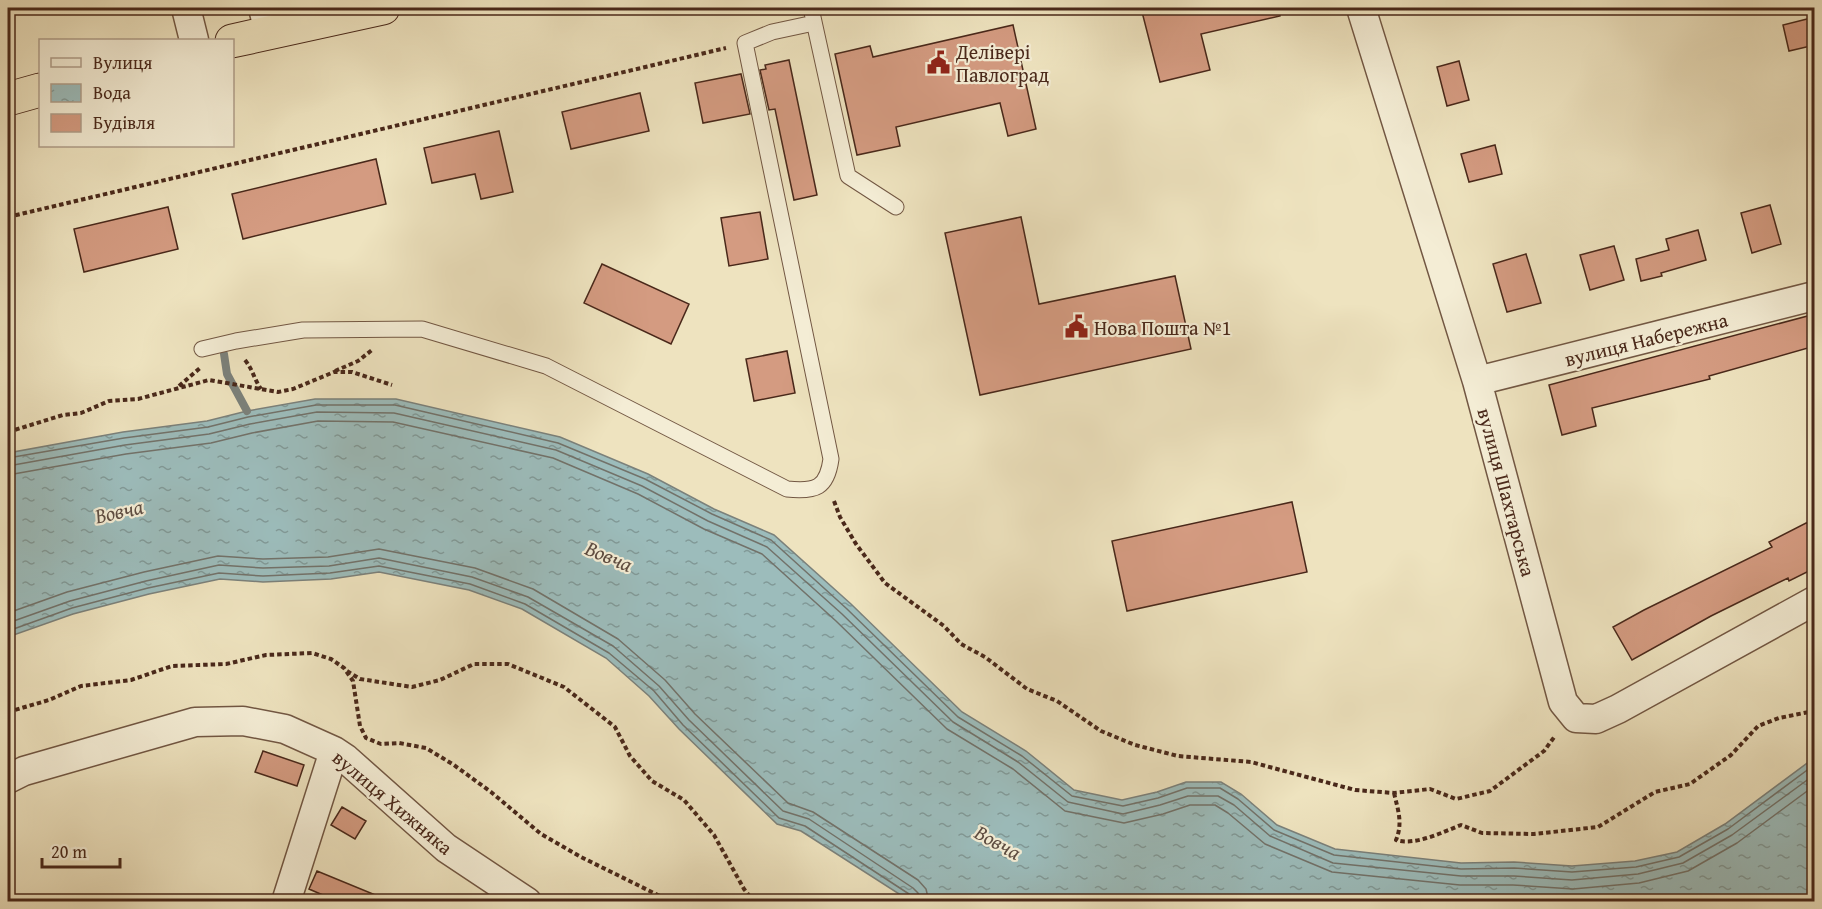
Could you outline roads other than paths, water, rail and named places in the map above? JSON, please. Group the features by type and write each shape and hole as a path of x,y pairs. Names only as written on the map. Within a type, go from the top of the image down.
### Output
{"highway":[{"path":"234,40 266,20 383,8"},
{"path":"8,99 39,90"}],"street":[{"path":"186,8 194,39"},
{"name":"вулиця Шахтарська","path":"1361,8 1477,381 1563,702 1576,718 1596,719 1815,601"},
{"name":"вулиця Набережна","path":"1477,381 1815,296"},
{"name":"вулиця Хижняка","path":"8,779 24,771 195,722 243,721 285,729 334,751 346,759 446,848 528,902"},
{"path":"286,902 334,751"}],"lane":[{"path":"202,349 303,330 422,329 546,366 787,489 805,491 818,487 828,476 831,459 745,44 812,15 848,176 896,207"}],"water":[{"name":"Вовча","path":"315,399 396,399 560,437 648,474 714,509 774,535 851,604 962,712 1026,751 1074,790 1122,800 1186,782 1221,782 1241,794 1277,825 1335,849 1461,863 1514,862 1572,866 1635,861 1677,852 1725,824 1814,758 1814,901 910,901 801,831 777,824 679,729 649,696 606,658 522,609 469,590 379,572 331,579 263,582 220,579 149,594 73,614 8,637 8,453 123,432 207,421 247,411"}],"waterway":[{"path":"224,354 227,374 247,411"}],"place":[{"name":"Делівері Павлоград","path":"938,62"},
{"name":"Нова Пошта №1","path":"1076,327"}]}
